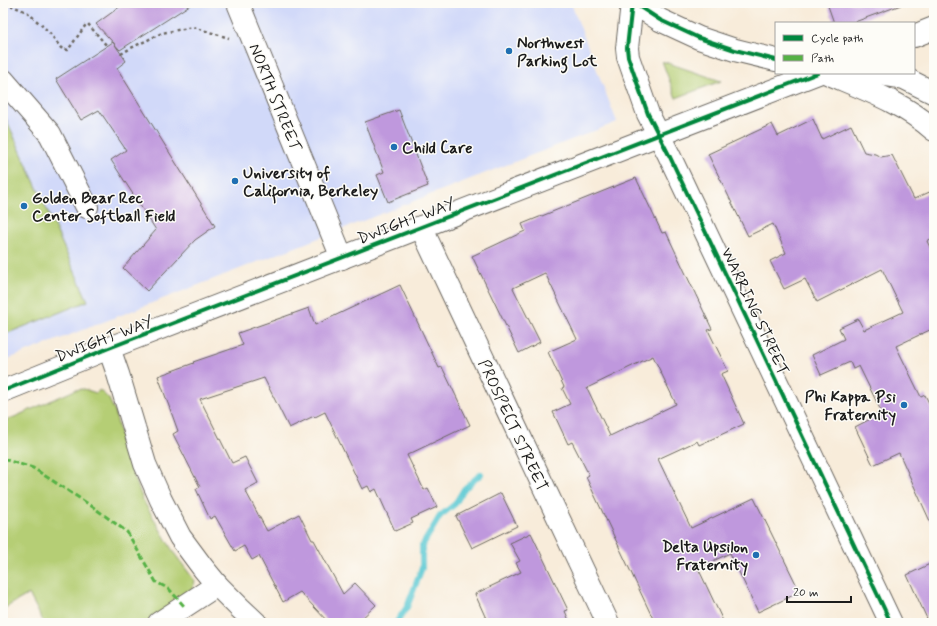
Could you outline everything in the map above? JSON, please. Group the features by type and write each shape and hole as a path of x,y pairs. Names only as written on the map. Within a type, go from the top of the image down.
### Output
{"street":[{"name":"NORTH STREET","path":"238,3 342,258"},
{"path":"633,3 660,20 699,38 735,50 775,60"},
{"name":"WARRING STREET","path":"633,3 627,48 628,58 648,114 670,155 891,623"},
{"path":"915,36 934,28"},
{"name":"DWIGHT WAY","path":"3,391 109,348 659,136 815,74"},
{"path":"829,74 900,106 923,120 934,130"},
{"path":"879,74 904,78 934,93"},
{"path":"3,80 50,134 88,207"},
{"name":"PROSPECT STREET","path":"421,227 608,623"},
{"path":"109,348 145,464 180,537 217,585 256,623"},
{"path":"159,623 217,585"}],"path":[{"path":"5,3 26,12 49,32 61,48 68,50 88,24 106,46"},
{"path":"121,54 162,33 193,27 229,38 244,48 255,44"}],"shaded area":[{"name":"University of California, Berkeley","path":"3,3 571,3 617,122 3,361"}],"green space":[{"path":"662,61 721,81 676,98"},
{"name":"Golden Bear Rec Center Softball Field","path":"3,112 88,301 3,335"},
{"path":"84,389 96,393 100,390 109,399 115,412 123,447 143,500 174,553 195,581 192,590 185,597 148,623 44,623 29,594 3,609 3,422 75,390"}],"building":[{"path":"125,3 193,3 120,50 96,24"},
{"path":"827,3 900,3 901,5 855,22 834,22"},
{"path":"113,42 126,61 117,68 215,226 195,240 147,291 123,268 156,230 111,160 126,150 99,110 81,120 56,79"},
{"name":"Child Care","path":"399,110 428,186 388,202 377,175 384,172 365,122"},
{"path":"813,119 822,139 851,125 864,152 881,157 892,155 914,199 934,190 934,237 927,241 934,256 934,328 896,346 921,397 925,395 934,413 934,530 899,453 873,465 855,427 882,413 859,366 853,369 850,362 821,375 812,355 844,339 839,328 858,319 864,330 903,312 882,269 817,302 805,279 784,289 770,261 786,253 773,224 748,236 708,154 772,124 778,136"},
{"path":"636,178 662,233 666,232 712,329 708,330 728,371 721,374 744,424 699,445 697,441 658,459 691,528 754,498 800,592 758,612 730,553 698,568 724,623 655,623 586,477 589,475 572,442 568,444 553,412 570,404 548,352 577,339 545,273 513,288 540,342 519,353 472,256 525,231 522,224","holes":["653,356 676,404 610,436 587,388"]},
{"path":"400,285 439,368 442,367 470,425 407,455 424,490 428,488 437,507 411,519 413,523 395,531 376,489 371,492 368,486 362,489 325,412 289,428 264,378 200,399 232,463 245,457 258,483 245,490 267,531 299,514 343,594 355,583 376,605 357,623 329,623 300,592 283,602 259,556 252,560 244,546 235,551 215,516 210,519 196,489 200,487 173,434 178,431 158,376 243,345 238,333 309,308 315,325"},
{"path":"501,493 517,526 472,548 456,516"},
{"path":"531,533 568,610 565,611 570,623 488,623 475,594 521,572 516,563 520,561 510,543"},
{"path":"934,562 934,623 929,623 907,575"}],"waterway":[{"path":"396,623 407,607 422,568 422,546 440,516 455,504 464,489 481,474"}],"marked path":[{"path":"3,459 33,468 93,507 127,532 156,582 169,589 184,606"}],"cycle path":[{"path":"632,3 627,48 628,57 648,114 669,155 891,623"},
{"path":"634,3 660,20 699,38 735,50 775,60"},
{"path":"3,391 109,348 815,74"}],"place":[{"name":"Northwest Parking Lot","path":"509,51"},
{"name":"Child Care","path":"394,147"},
{"name":"University of California, Berkeley","path":"235,181"},
{"name":"Golden Bear Rec Center Softball Field","path":"24,206"},
{"name":"Phi Kappa Psi Fraternity","path":"904,405"},
{"name":"Delta Upsilon Fraternity","path":"756,555"}]}
